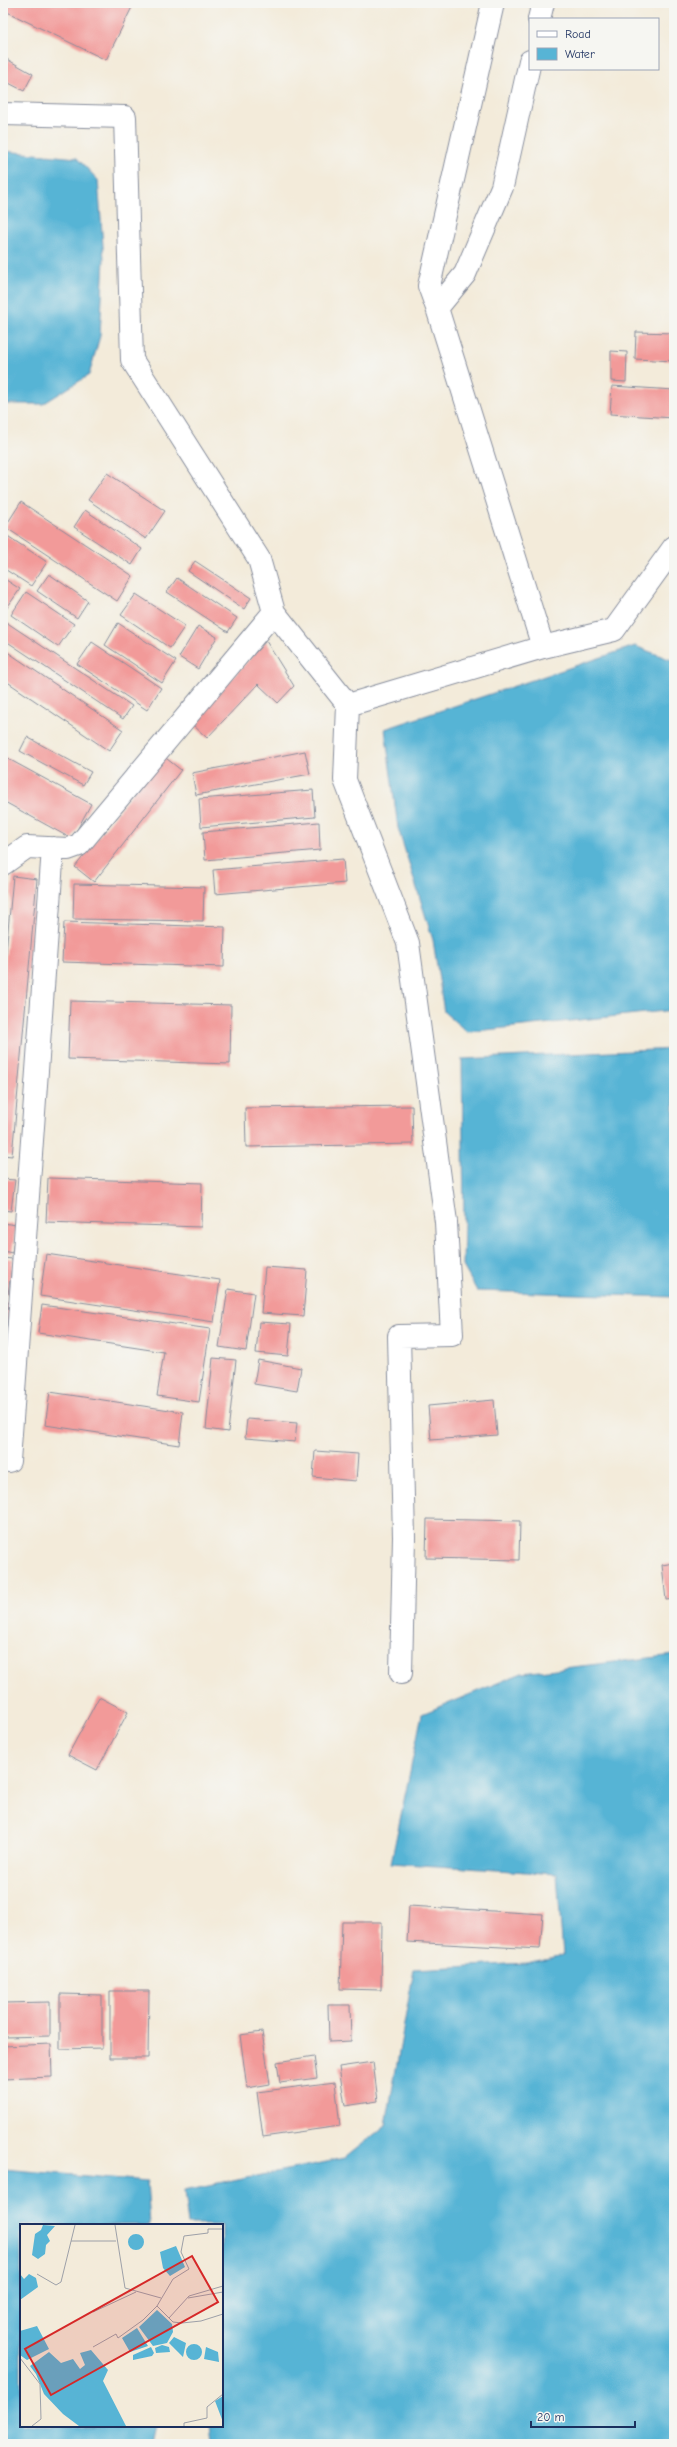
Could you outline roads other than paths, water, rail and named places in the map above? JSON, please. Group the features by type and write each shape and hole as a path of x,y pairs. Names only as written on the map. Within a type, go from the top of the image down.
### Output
{"street":[{"path":"493,3 429,286 438,308 543,646"},
{"path":"539,18 543,3"},
{"path":"438,308 465,274 502,187 529,66"},
{"path":"3,114 125,117 132,360 259,558 274,612 348,705 345,780 408,943 446,1222 452,1335 399,1336 404,1537 401,1673"},
{"path":"348,705 543,646 614,630 674,546"},
{"path":"3,864 27,847 68,849 79,845 274,612"},
{"path":"9,1460 53,848"}],"water":[{"path":"3,151 77,158 98,180 104,259 100,336 89,375 43,404 3,404"},
{"path":"635,646 674,661 674,1010 467,1032 444,1012 433,940 398,828 385,729"},
{"path":"674,1049 674,1297 477,1291 463,1266 464,1222 462,1059"},
{"path":"674,1655 674,2444 211,2444 209,2427 223,2427 223,2224 188,2224 184,2191 345,2158 386,2125 414,1969 527,1963 563,1955 557,1874 391,1863 422,1714 522,1673"},
{"path":"3,2169 147,2181 150,2224 20,2224 20,2427 155,2427 151,2444 3,2444"}]}
